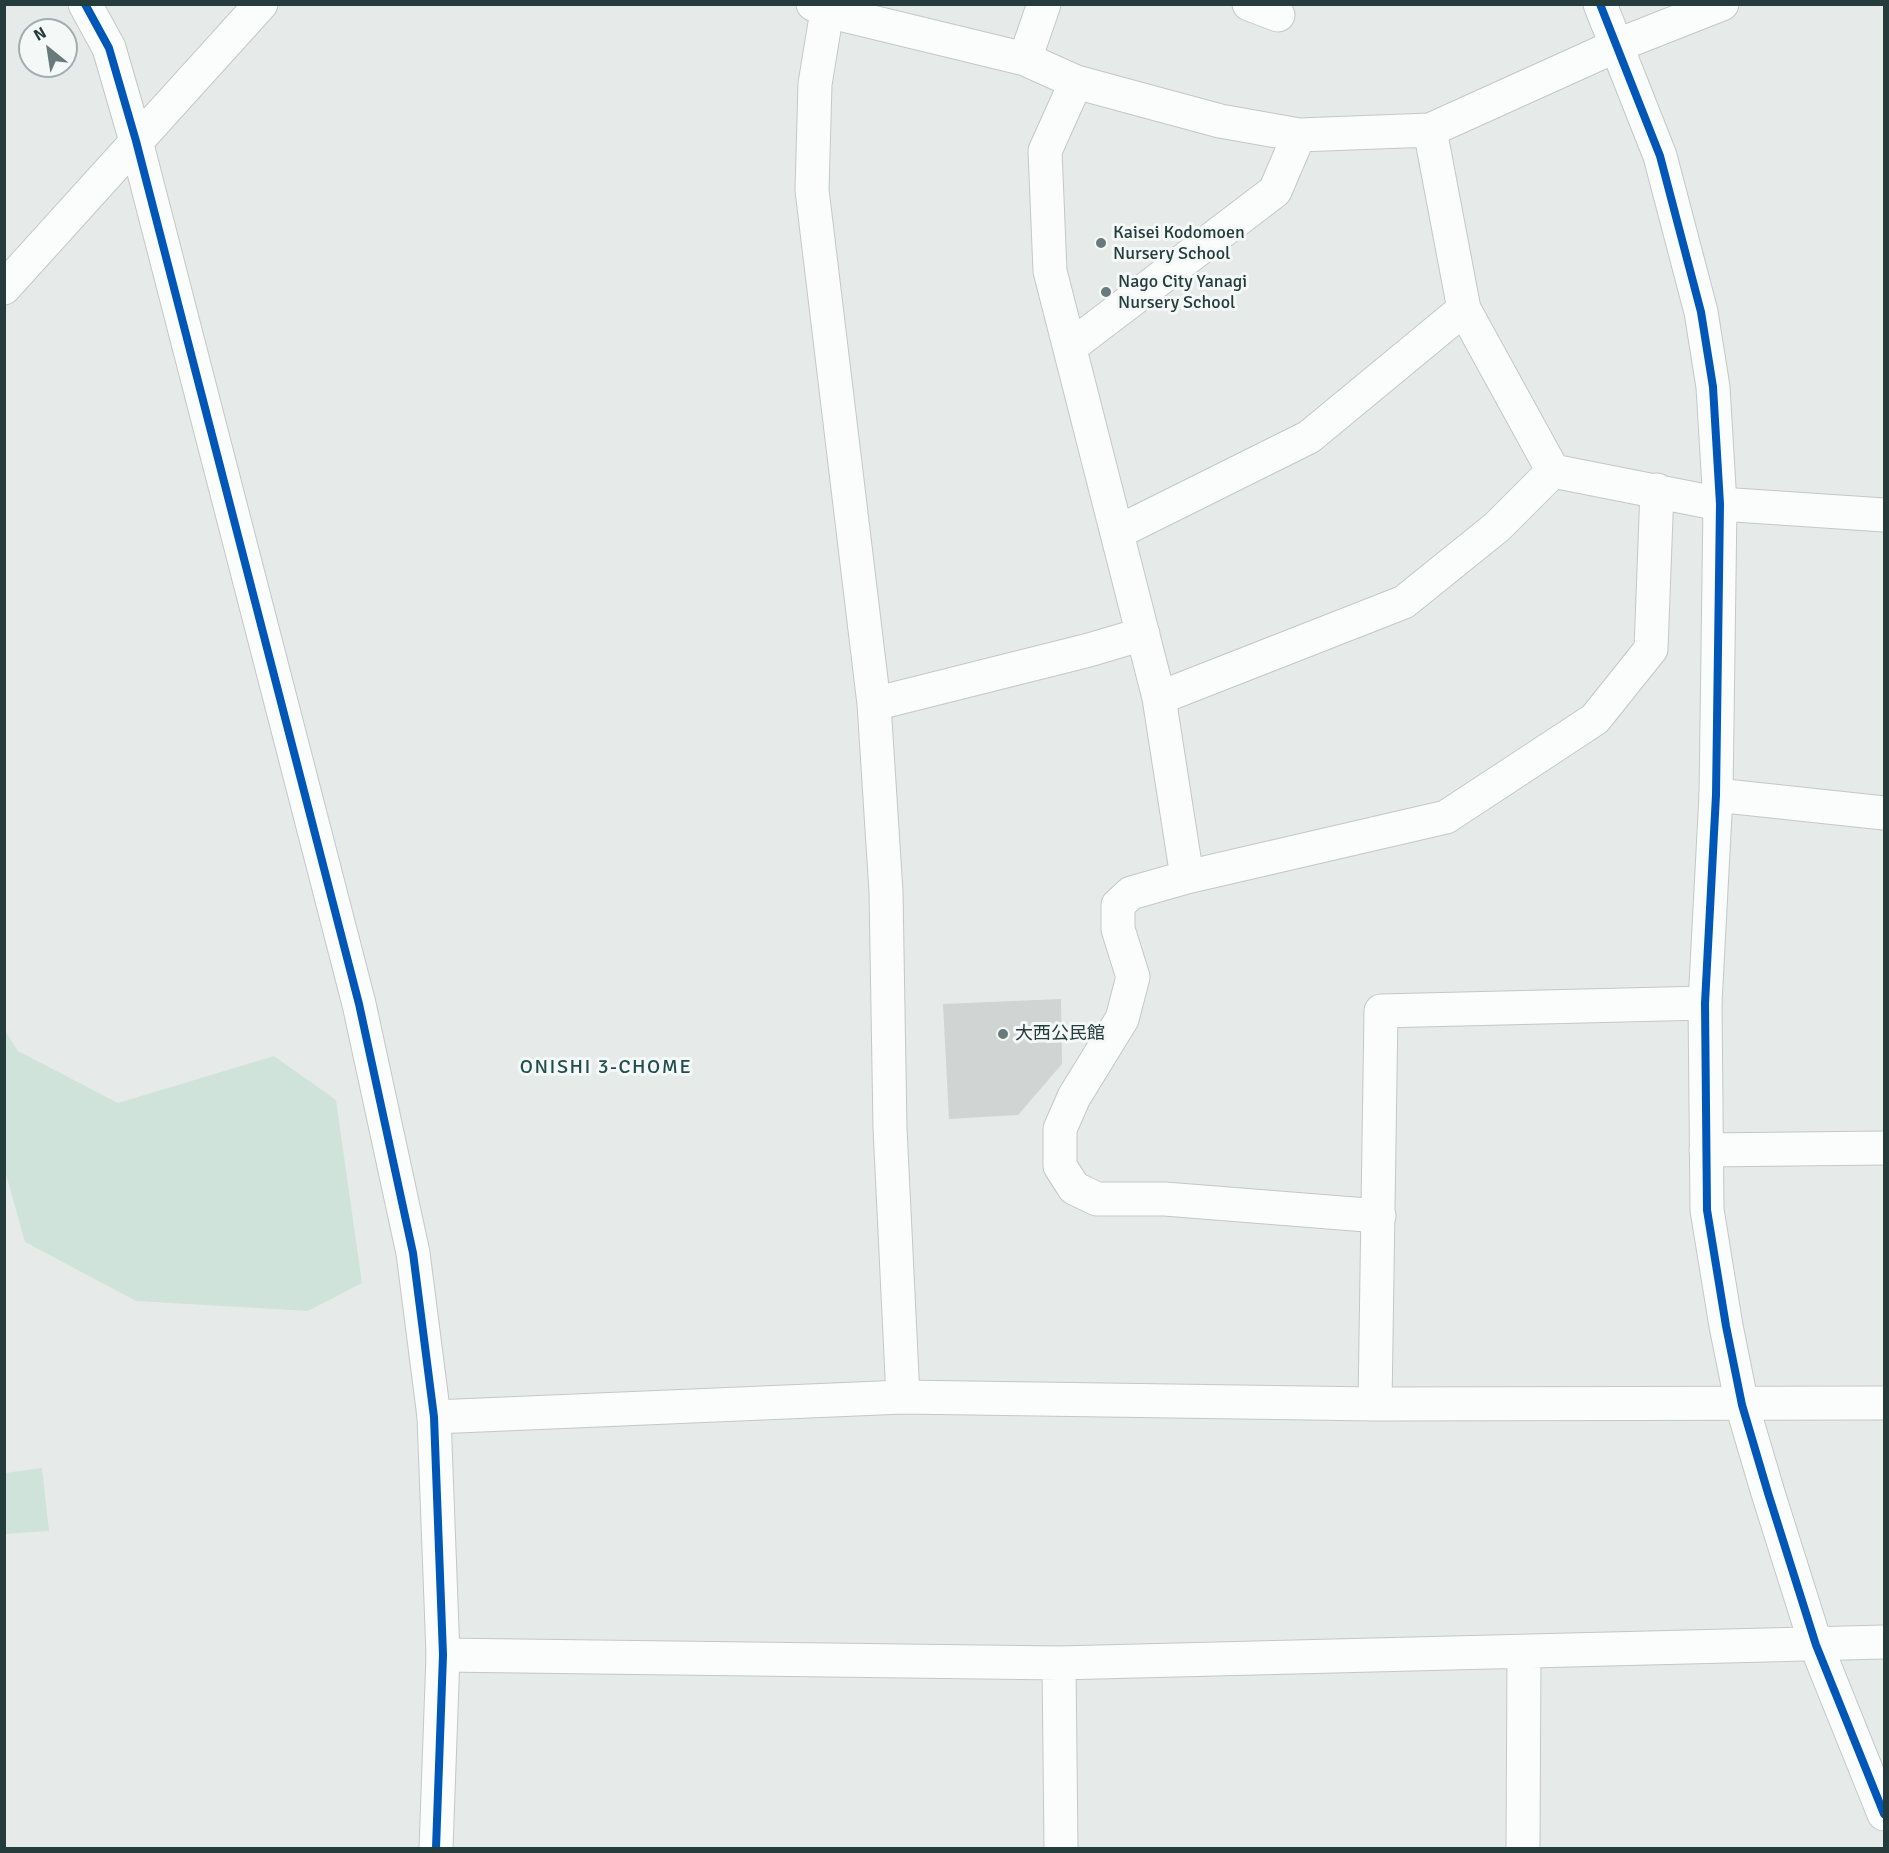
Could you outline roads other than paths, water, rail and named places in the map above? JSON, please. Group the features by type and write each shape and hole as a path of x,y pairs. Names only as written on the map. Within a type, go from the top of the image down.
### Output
{"street":[{"path":"85,4 109,48 136,141 359,1004 413,1253 434,1417 443,1655 436,1848"},
{"path":"4,288 261,4"},
{"path":"1025,60 1044,4"},
{"path":"1600,4 1660,156 1701,312 1713,387 1720,504 1716,795 1705,1003 1707,1210 1742,1405 1816,1645 1884,1814"},
{"path":"903,1397 890,1128 886,892 874,704 812,190 820,8 1025,60 1076,82 1220,122 1299,135 1430,130 1618,45 1722,4"},
{"path":"1076,82 1045,152 1050,271 1159,698 1187,877"},
{"path":"1430,130 1464,309 1553,471"},
{"path":"1070,347 1275,191 1299,135"},
{"path":"1118,532 1309,437 1464,309"},
{"path":"1553,471 1720,504 1884,515"},
{"path":"1159,698 1404,602 1497,527 1553,471"},
{"path":"1379,1216 1165,1199 1097,1199 1074,1188 1060,1166 1060,1129 1074,1097 1122,1019 1133,977 1118,929 1118,905 1131,893 1187,877 1446,817 1595,719 1651,649 1657,490"},
{"path":"874,704 1089,650 1143,634"},
{"path":"1716,795 1884,813"},
{"path":"1376,1404 1381,1011 1705,1003"},
{"path":"1706,1150 1884,1148"},
{"path":"434,1417 903,1397 1376,1404 1884,1403"},
{"path":"443,1655 1059,1663 1884,1642"},
{"path":"1522,1848 1524,1652"},
{"path":"1059,1663 1061,1848"}],"place":[{"name":"Kaisei Kodomoen Nursery School","path":"1101,243"},
{"name":"Nago City Yanagi Nursery School","path":"1106,292"},
{"name":"大西公民館","path":"1003,1034"}],"district":[{"name":"ONISHI 3-CHOME","path":"606,1068"}]}
